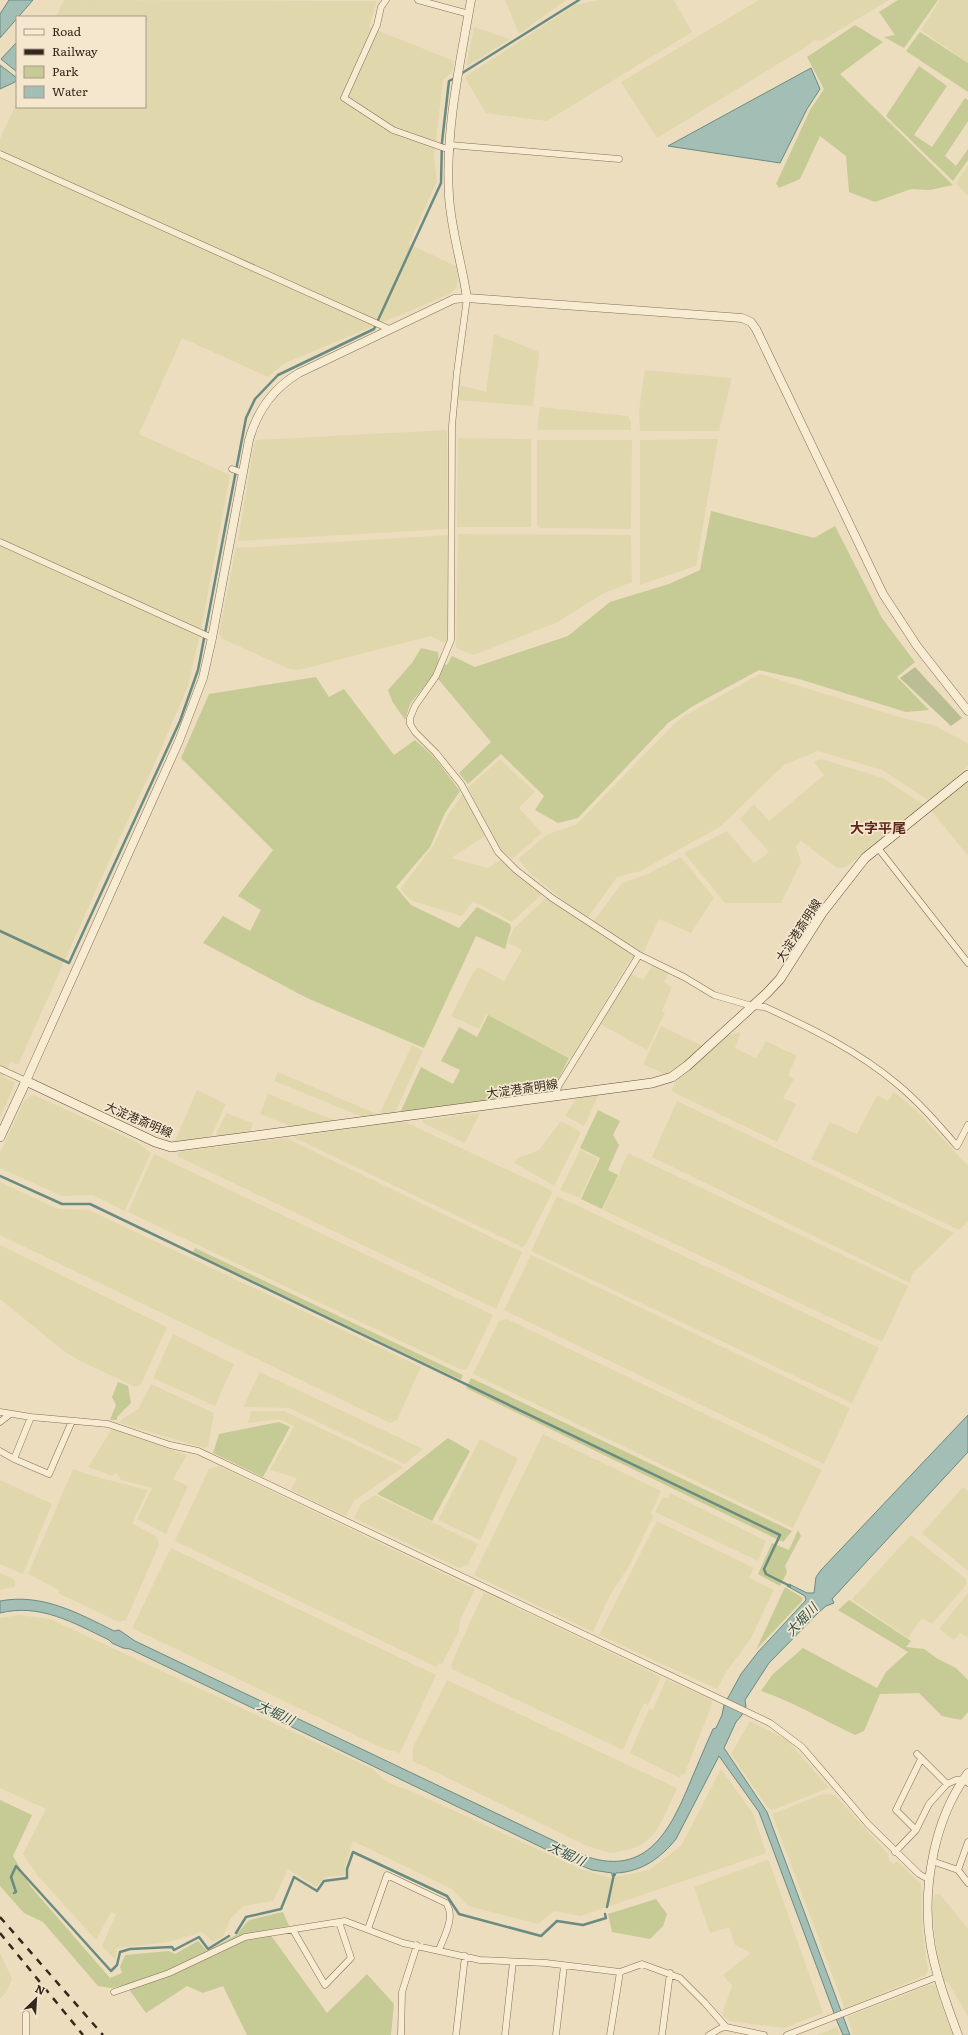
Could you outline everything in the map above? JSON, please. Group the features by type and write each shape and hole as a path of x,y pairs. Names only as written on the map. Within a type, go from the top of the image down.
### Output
{"main road":[{"name":"大淀港斎明線","path":"26,1081 155,1142 171,1147 652,1084 672,1077 692,1062 780,979 822,912 865,858 968,775"},
{"path":"0,1137 26,1081"}],"street":[{"path":"386,0 382,6 377,25 344,98 393,130 436,146 619,159"},
{"path":"418,0 469,14"},
{"path":"471,0 459,69 448,148 451,209 467,298 456,372 452,426 452,640 436,676 415,706 410,718 410,724 415,732 436,752 461,784 498,852 516,870 552,898 639,955 684,977 714,995 752,1006 765,1007 844,1047 897,1084 931,1117 957,1146 968,1125"},
{"path":"0,154 389,329"},
{"path":"0,1069 26,1081 179,740 203,678 208,636 237,471 253,426 262,406 279,387 299,373 454,299 467,298 744,319 751,322 756,329 883,594 913,640 968,711"},
{"path":"0,542 208,636"},
{"path":"878,848 968,964"},
{"path":"555,1096 559,1085 639,955"},
{"path":"0,1412 9,1415 108,1424 170,1445 198,1451 770,1723 802,1747 868,1824 895,1852 919,1874 928,1879"},
{"path":"0,1422 9,1415"},
{"path":"14,1459 31,1417"},
{"path":"0,1451 14,1459 49,1474 72,1421"},
{"path":"916,1754 946,1784"},
{"path":"916,1830 896,1810 921,1760"},
{"path":"895,1852 916,1830 929,1804 946,1784 967,1778"},
{"path":"958,2035 937,1977 926,1918 928,1879 941,1825 952,1800 967,1778"},
{"path":"958,1870 968,1842"},
{"path":"932,1861 958,1870 968,1883"},
{"path":"368,1929 387,1874 446,1903 450,1909 450,1917 439,1950"},
{"path":"293,1930 325,1985 351,1958 339,1922"},
{"path":"114,1992 169,1973 245,1937 339,1922 351,1922 403,1943 480,1960 546,1963 620,1972 642,1964 680,1978 726,2027"},
{"path":"401,2035 402,1992 417,1945"},
{"path":"456,2035 465,1956"},
{"path":"505,2035 513,1962"},
{"path":"556,2035 564,1966"},
{"path":"610,2035 620,1972"},
{"path":"662,2035 670,1974"},
{"path":"787,2035 937,1977"},
{"path":"26,2014 26,2035"},
{"path":"709,2035 721,2028 726,2027 764,2035"}],"shaded area":[{"path":"64,0 377,1 369,27 454,61 452,72 443,80 434,159 437,181 409,244 456,266 458,278 456,288 450,294 283,364 268,377 182,338 139,434 230,475 202,625 188,686 153,767 114,850 18,1065 11,1061 3,1077 15,1083 0,1118 0,139 16,104 16,108 146,108 146,16 56,16"},
{"path":"505,0 566,0 519,34"},
{"path":"599,0 674,0 692,32 547,121 486,113 465,78 468,75 575,5"},
{"path":"759,0 889,0 821,41 814,40 806,47 657,138 621,82"},
{"path":"940,0 968,0 968,63 921,30"},
{"path":"474,27 510,39 466,67"},
{"path":"968,165 968,196 956,183"},
{"path":"494,334 539,352 533,406 458,400 458,385 486,392"},
{"path":"645,370 732,378 719,431 640,431 639,411"},
{"path":"540,407 628,416 631,422 631,430 537,430"},
{"path":"447,430 448,529 238,541 256,440"},
{"path":"458,438 531,439 531,527 457,527"},
{"path":"718,439 696,566 640,585 640,440"},
{"path":"537,440 632,440 631,529 540,528 537,525"},
{"path":"458,534 631,535 632,582 604,593 556,623 473,655 456,648"},
{"path":"448,535 447,638 445,643 430,636 299,670 289,669 221,638 219,633 236,548"},
{"path":"760,674 906,719 933,725 968,743 968,765 955,779 928,800 882,770 818,751 784,765 721,826 641,871 617,877 587,919 532,875 518,859 546,835 575,825 581,820 671,727 684,716"},
{"path":"500,759 535,792 519,808 542,833 512,859 498,847 468,787"},
{"path":"821,759 883,778 924,805 846,867 837,868 801,841 796,846 801,862 781,903 725,903 684,853 727,831 754,863 769,852 740,819 754,804 769,821 824,775 814,762"},
{"path":"968,782 968,856 931,810"},
{"path":"464,792 485,836 451,858 488,868 501,859 542,894 512,922 473,901 462,916 412,901 400,889 433,846 448,815"},
{"path":"681,857 714,898 691,933 659,919 643,953 593,922 622,883 643,876"},
{"path":"547,897 634,955 634,958 630,960 571,1058 486,1014 479,1029 451,1016 473,973 478,967 504,981 522,950 508,943 513,929"},
{"path":"653,965 669,972 664,982 672,987 662,1011 665,1013 647,1050 600,1024 631,974 643,980"},
{"path":"661,1026 703,1046 683,1065 666,1075 643,1064"},
{"path":"741,1032 735,1048 756,1058 766,1041 797,1056 788,1075 794,1079 783,1098 796,1104 777,1142 671,1091 677,1080 725,1036"},
{"path":"412,1045 423,1051 395,1113 379,1115"},
{"path":"278,1072 379,1115 363,1117 274,1081"},
{"path":"197,1090 226,1104 211,1136 174,1143"},
{"path":"894,1092 918,1112 968,1166 968,1221 959,1230 811,1159 830,1122 857,1134 877,1095 888,1101"},
{"path":"268,1094 336,1121 295,1128 260,1114"},
{"path":"599,1094 584,1126 565,1116 577,1097"},
{"path":"34,1095 135,1141 151,1153 125,1211 93,1195 62,1196 0,1168 0,1153 24,1101"},
{"path":"677,1101 954,1233 912,1274 910,1283 652,1157"},
{"path":"226,1113 253,1123 249,1133 215,1137"},
{"path":"480,1113 465,1143 423,1123 423,1120"},
{"path":"403,1121 551,1190 552,1193 526,1244 522,1247 293,1137"},
{"path":"561,1121 581,1132 555,1184 553,1185 514,1163 518,1158 539,1150"},
{"path":"286,1138 522,1252 496,1309 177,1156 179,1152"},
{"path":"580,1150 598,1159 580,1198 560,1190"},
{"path":"628,1153 908,1286 882,1342 603,1210"},
{"path":"154,1154 493,1315 467,1369 462,1370 128,1212"},
{"path":"0,1182 58,1209 89,1210 421,1367 397,1420 390,1423 0,1235"},
{"path":"557,1196 879,1348 852,1403 531,1251"},
{"path":"0,1245 167,1327 141,1384 136,1387 78,1360 64,1351 0,1299"},
{"path":"531,1255 850,1408 824,1464 504,1310"},
{"path":"507,1319 822,1470 793,1528 473,1374 499,1321"},
{"path":"173,1334 234,1364 215,1406 153,1378"},
{"path":"260,1372 423,1449 405,1464 289,1408 243,1407"},
{"path":"151,1384 214,1413 208,1447 205,1448 119,1423 122,1419 138,1409"},
{"path":"251,1411 284,1411 403,1467 354,1501 346,1516 291,1490 297,1478 270,1470 294,1426 279,1419 248,1423"},
{"path":"112,1429 187,1455 173,1479 188,1486 166,1534 137,1519 152,1488 121,1480 116,1473 112,1476 88,1467"},
{"path":"543,1434 661,1491 651,1513 653,1517 628,1568 610,1595 593,1632 474,1575"},
{"path":"480,1439 518,1458 480,1540 438,1520"},
{"path":"219,1466 475,1589 460,1620 459,1631 442,1664 439,1663 436,1667 175,1541 209,1469"},
{"path":"73,1469 93,1476 148,1490 132,1523 157,1537 159,1545 126,1620 119,1622 58,1593 59,1590 28,1574"},
{"path":"0,1480 52,1504 23,1574 0,1564"},
{"path":"963,1487 968,1491 968,1571 922,1533"},
{"path":"670,1493 766,1541 758,1561 655,1512 663,1497 668,1498"},
{"path":"375,1495 478,1544 468,1565 459,1568 354,1518 361,1504"},
{"path":"657,1521 754,1568 749,1578 774,1590 750,1640 726,1672 717,1689 599,1635"},
{"path":"911,1535 966,1579 966,1585 932,1624 922,1618 908,1638 852,1599"},
{"path":"171,1548 436,1675 400,1753 382,1748 132,1628"},
{"path":"0,1573 15,1580 15,1587 0,1590"},
{"path":"484,1592 661,1677 648,1705 644,1703 623,1750 452,1669 451,1664"},
{"path":"968,1593 968,1638 960,1633 954,1640 939,1629"},
{"path":"19,1615 50,1619 373,1769 384,1780 396,1786 409,1790 583,1870 610,1878 649,1870 681,1846 721,1769 753,1813 766,1853 580,1916 554,1911 538,1924 468,1906 452,1889 353,1841 344,1875 325,1877 316,1887 288,1869 273,1901 243,1906 231,1918 223,1936 213,1942 202,1932 169,1942 117,1948 115,1960 102,1946 116,1914 111,1912 96,1940 38,1876 23,1854 46,1809 0,1788 0,1618"},
{"path":"666,1679 712,1700 710,1710 684,1775 681,1774 680,1778 630,1753 649,1709 653,1710"},
{"path":"447,1680 677,1788 663,1819 654,1834 643,1844 631,1849 611,1853 587,1846 413,1761 413,1747"},
{"path":"750,1721 787,1740 829,1788 773,1810 768,1808 731,1754"},
{"path":"823,1794 835,1795 888,1854 889,1860 893,1864 897,1861 921,1884 922,1927 928,1970 926,1975 845,2009 772,1814"},
{"path":"767,1860 769,1861 823,2013 784,2028 729,2021 722,2014 732,1986 723,1975 751,1953 735,1945 729,1927 710,1933 694,1887"},
{"path":"940,1894 968,1929 968,2017 948,1982 944,1982 937,1956 932,1907 934,1895"},
{"path":"0,1953 12,1979 7,1991 0,1999"},
{"path":"929,1985 935,1985 954,2035 853,2035 847,2017"},
{"path":"837,2027 840,2035 817,2035"}],"green space":[{"path":"898,0 938,0 904,48 884,37 895,35 879,12"},
{"path":"855,25 883,42 840,74 953,185 930,190 911,189 875,202 849,192 846,156 820,136 800,179 779,188 776,184 810,110 824,89 807,57"},
{"path":"920,32 968,63 968,92 906,51"},
{"path":"919,66 947,86 914,135 932,147 965,98 968,100 968,121 945,156 956,166 968,149 968,160 953,181 886,116"},
{"path":"711,511 814,538 835,526 882,618 915,662 897,677 929,710 906,712 799,679 759,670 693,706 668,723 578,818 558,823 535,810 544,796 501,754 468,784 459,773 491,742 439,680 431,678 410,704 405,720 392,701 388,690 412,663 421,648 438,652 439,663 447,665 452,656 475,667 568,636 610,602 669,584 700,570"},
{"path":"915,667 962,718 951,726 900,678"},
{"path":"316,677 329,697 344,689 394,755 415,740 434,757 460,791 445,813 430,847 396,887 411,905 459,928 477,907 510,924 511,928 505,949 476,936 424,1048 307,998 203,943 223,916 250,931 261,910 238,896 273,850 181,758 209,694"},
{"path":"488,1015 569,1058 551,1093 400,1113 421,1067 453,1084 460,1070 441,1061 459,1027 477,1037"},
{"path":"598,1110 620,1121 613,1135 619,1145 608,1170 618,1175 602,1209 581,1199 600,1158 580,1148"},
{"path":"195,1248 463,1375 461,1380 193,1252"},
{"path":"471,1378 792,1531 783,1542 466,1388"},
{"path":"118,1382 128,1386 131,1403 117,1417 117,1420 110,1420 116,1405 112,1397"},
{"path":"279,1422 290,1427 263,1477 213,1453 219,1434"},
{"path":"448,1438 470,1451 432,1521 377,1494"},
{"path":"798,1530 801,1536 785,1566 787,1572 780,1586 758,1574 772,1543 789,1550"},
{"path":"785,1587 803,1598 802,1601 756,1650"},
{"path":"849,1600 911,1641 906,1647 924,1649 938,1659 956,1668 968,1680 968,1712 961,1720 942,1716 919,1693 880,1694 864,1731 855,1735 797,1706 761,1691 773,1674 803,1648 877,1688 886,1672 908,1652 838,1610"},
{"path":"0,1800 32,1815 13,1856 31,1887 110,1978 122,1973 120,1967 125,1955 169,1951 175,1954 198,1941 207,1951 236,1935 249,1920 283,1912 289,1926 267,1930 327,2013 367,1974 394,2004 391,2035 247,2035 223,1986 203,1993 187,1986 146,2013 126,1985 111,1988 98,1986 43,1922 24,1913 0,1886"},
{"path":"656,1899 667,1914 663,1926 650,1939 612,1932 608,1914"}],"water":[{"path":"9,0 33,0 19,16 16,16 16,20 0,38 0,14"},
{"path":"16,43 16,71 1,59"},
{"path":"0,65 16,77 16,80 15,82 0,89"},
{"path":"811,68 820,89 807,109 780,163 668,146"},
{"name":"大堀川","path":"968,1415 968,1452 832,1599 834,1603 826,1606 819,1612 769,1663 745,1700 746,1707 744,1707 742,1715 736,1722 724,1748 767,1812 850,2035 843,2035 837,2021 759,1812 719,1756 676,1839 670,1846 650,1863 634,1870 616,1873 615,1876 612,1876 612,1873 592,1870 570,1861 130,1649 123,1648 112,1643 109,1640 70,1621 56,1616 29,1611 0,1613 0,1601 15,1599 45,1602 73,1611 114,1631 119,1630 135,1641 588,1857 608,1861 626,1860 641,1854 654,1845 664,1833 682,1802 713,1729 716,1728 722,1715 724,1705 741,1674 758,1652 806,1600 805,1596 787,1586 789,1584 807,1593 814,1593 816,1577 821,1570"}],"waterway":[{"path":"459,75 579,0"},
{"path":"0,931 69,963 180,721 198,670 246,418 255,399 278,375 374,329 441,183 442,142 449,81 455,78"},
{"path":"0,1176 62,1204 90,1204 780,1535 764,1569 766,1574 790,1586"},
{"path":"236,1933 246,1917 281,1909 294,1877 317,1891 324,1881 347,1878 347,1869 353,1852 447,1896 459,1914 541,1936 557,1921 583,1925 606,1918 605,1914"},
{"path":"14,1893 16,1892 11,1877 16,1866 111,1971 117,1965 120,1952 130,1949 172,1947 174,1950 199,1937 208,1949 229,1936"},
{"path":"607,1907 614,1874"}],"railway":[{"path":"0,1917 103,2035"},
{"path":"0,1933 83,2035"}],"district":[{"name":"大字平尾","path":"878,827"}]}
